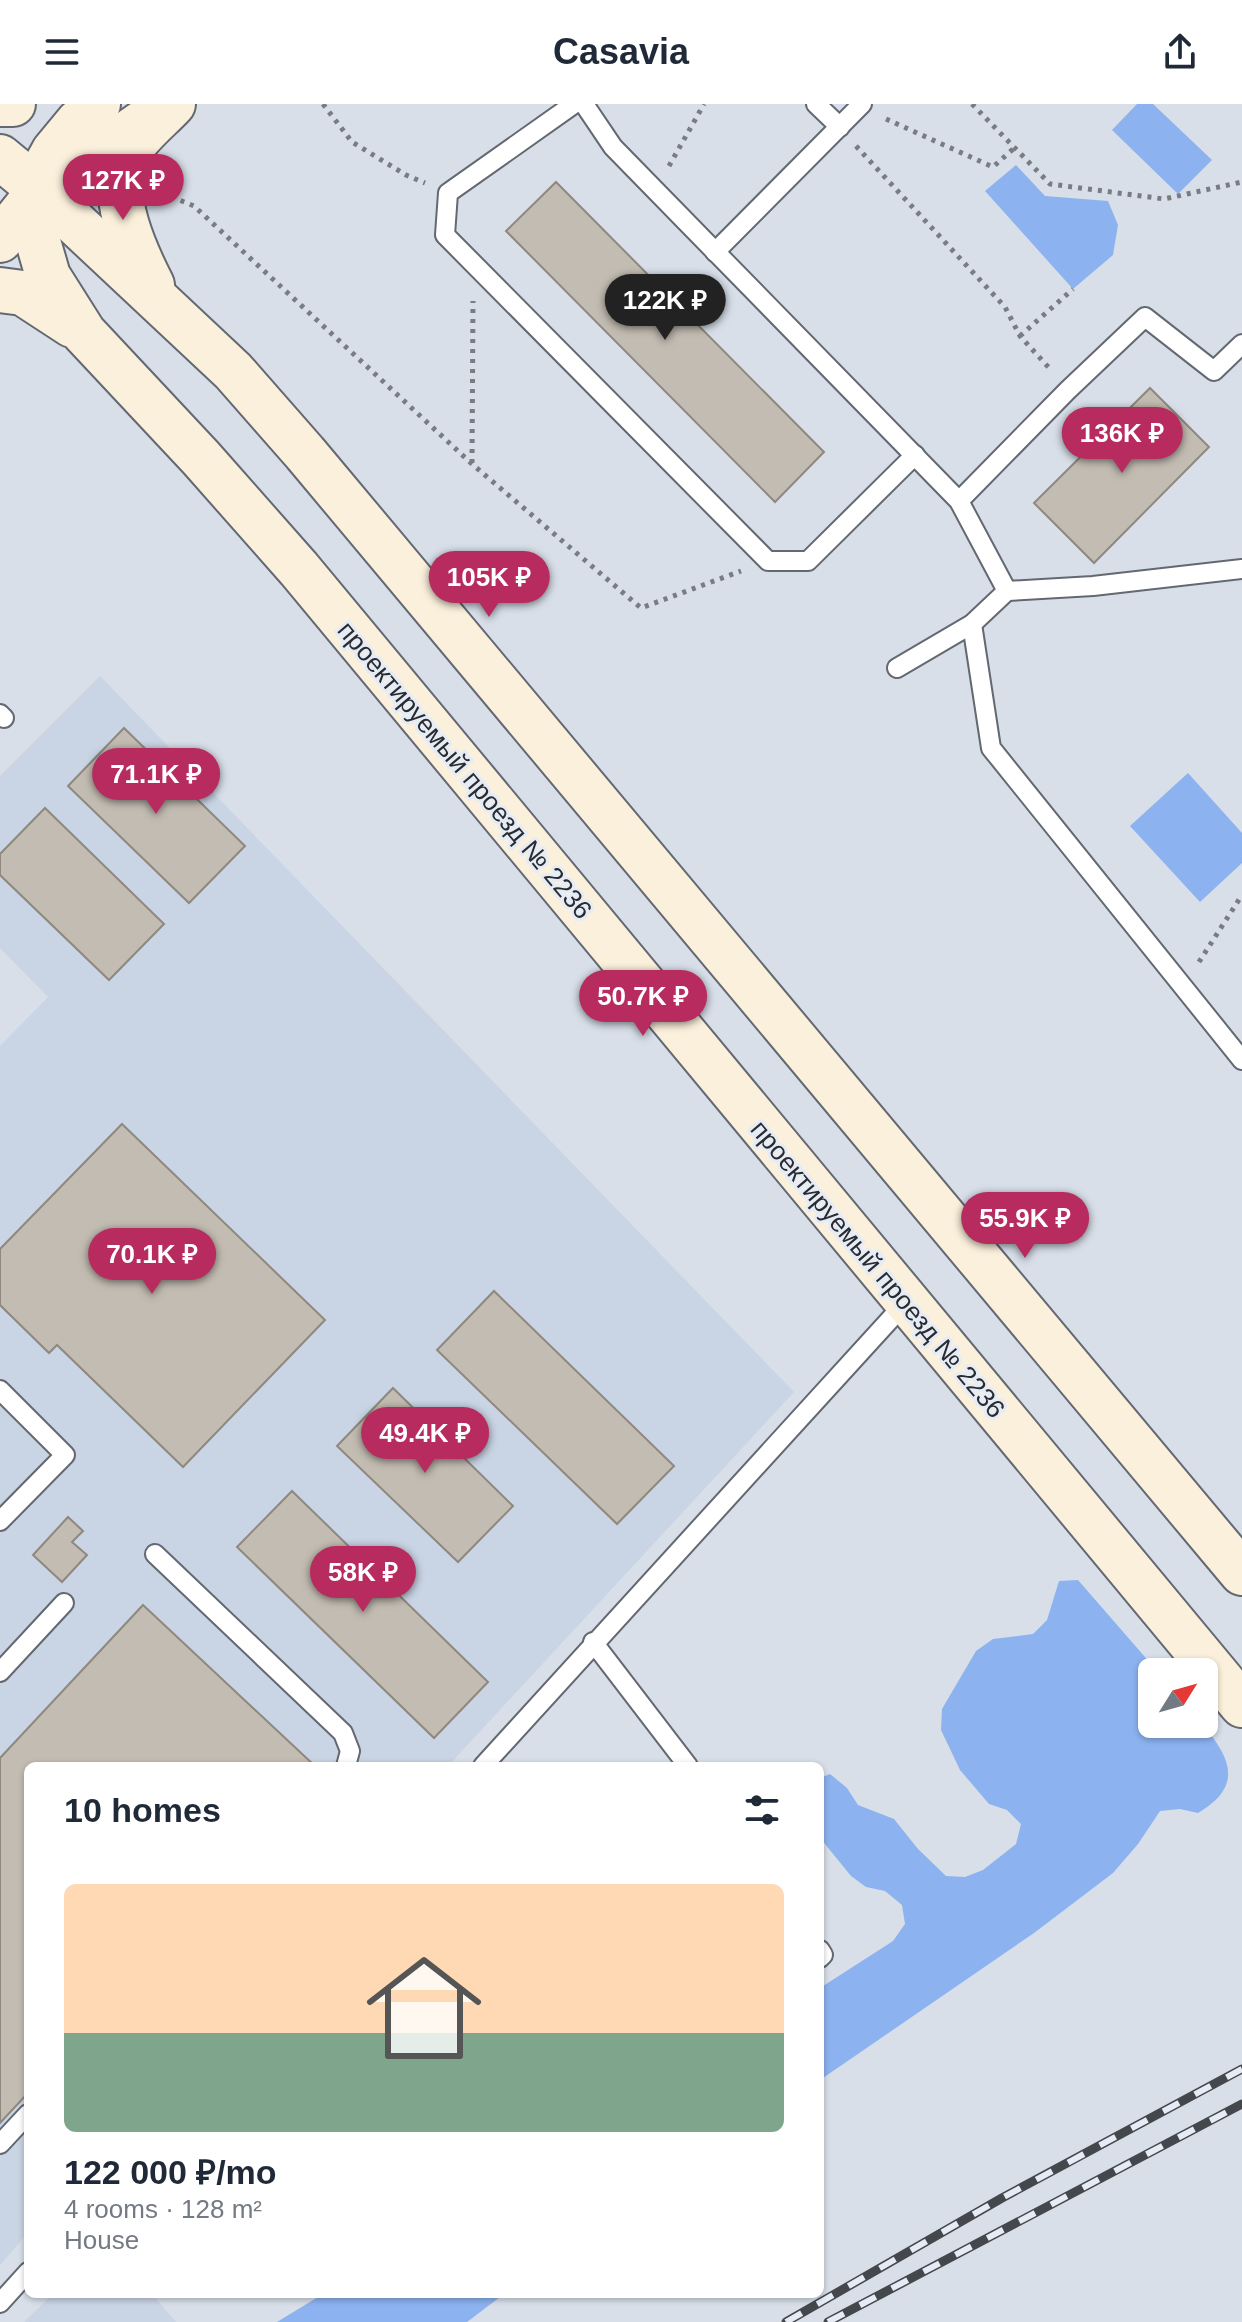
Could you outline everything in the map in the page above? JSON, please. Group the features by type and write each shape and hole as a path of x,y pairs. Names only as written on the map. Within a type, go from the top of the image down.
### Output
{"main road":[{"path":"0,104 13,104"},
{"path":"40,190 44,169 54,151 98,104"},
{"path":"0,240 40,190 173,104"},
{"path":"161,302 132,245 121,180 130,150 173,104"},
{"path":"0,157 40,190 233,371 305,453 1242,1573"},
{"name":"проектируемый проезд № 2236","path":"40,190 33,224 39,250 48,276 84,333 299,569 1242,1705"},
{"path":"0,290 23,293 84,333"}],"lane":[{"path":"574,104 448,193 445,235 768,561 808,561 915,455"},
{"path":"584,104 613,147 959,501 1007,591"},
{"path":"816,104 840,127"},
{"path":"715,252 861,106"},
{"path":"959,501 1145,317 1214,371 1242,344"},
{"path":"897,668 972,624 1007,591 1093,586 1242,569"},
{"path":"972,624 991,748 1242,1060"},
{"path":"487,1762 906,1302"},
{"path":"0,1390 65,1455 0,1521"},
{"path":"155,1554 343,1733 350,1751 347,1762"},
{"path":"0,1672 64,1603"},
{"path":"593,1642 685,1762"},
{"path":"0,2144 24,2118"},
{"path":"0,2303 24,2276"}],"path":[{"path":"323,104 352,142 406,175 448,193"},
{"path":"656,190 704,104"},
{"path":"972,104 1050,184 1164,199 1242,182"},
{"path":"861,106 993,167 1013,149"},
{"path":"840,127 1005,307 1020,336 1068,390"},
{"path":"149,188 194,206 472,464 641,608 768,561"},
{"path":"472,464 473,262"},
{"path":"1020,336 1073,289"},
{"path":"1184,986 1242,895"}],"shaded area":[{"path":"1137,104 1153,104 1212,160 1178,194 1112,130"},
{"path":"1016,165 1045,196 1108,201 1118,225 1113,255 1073,289 985,191"},
{"path":"100,676 794,1392 452,1762 24,1762 24,2238 0,2265 0,1046 48,997 0,948 0,776"},
{"path":"1188,773 1242,833 1242,863 1200,902 1130,826"},
{"path":"1078,1580 1146,1658 1138,1658 1138,1738 1214,1738 1226,1761 1227,1783 1222,1793 1198,1813 1180,1809 1160,1811 1138,1844 1113,1873 1034,1933 824,2077 824,1985 893,1941 905,1924 902,1905 885,1891 866,1887 851,1876 824,1842 824,1776 830,1774 847,1788 858,1805 894,1819 918,1849 946,1876 965,1877 983,1870 1016,1844 1021,1824 1007,1810 989,1804 960,1770 941,1730 942,1709 976,1651 993,1639 1033,1634 1047,1620 1059,1581"},
{"path":"49,2298 155,2298 176,2322 24,2322"},
{"path":"316,2298 499,2298 467,2322 277,2322"}],"building":[{"path":"556,182 824,452 775,502 506,231"},
{"path":"1150,388 1209,447 1094,563 1034,503"},
{"path":"124,728 245,846 189,903 68,786"},
{"path":"45,808 164,924 109,980 0,875 0,854"},
{"path":"122,1124 325,1320 183,1467 57,1345 49,1353 0,1305 0,1249"},
{"path":"494,1291 674,1466 617,1524 437,1350"},
{"path":"393,1388 513,1506 458,1562 337,1446"},
{"path":"292,1491 488,1682 434,1738 237,1547"},
{"path":"68,1517 83,1531 72,1542 87,1555 62,1582 33,1555"},
{"path":"143,1605 311,1762 24,1762 24,2097 0,2123 0,1758"}],"railway":[{"path":"786,2322 1002,2198 1242,2069"},
{"path":"828,2322 1242,2104"}]}
